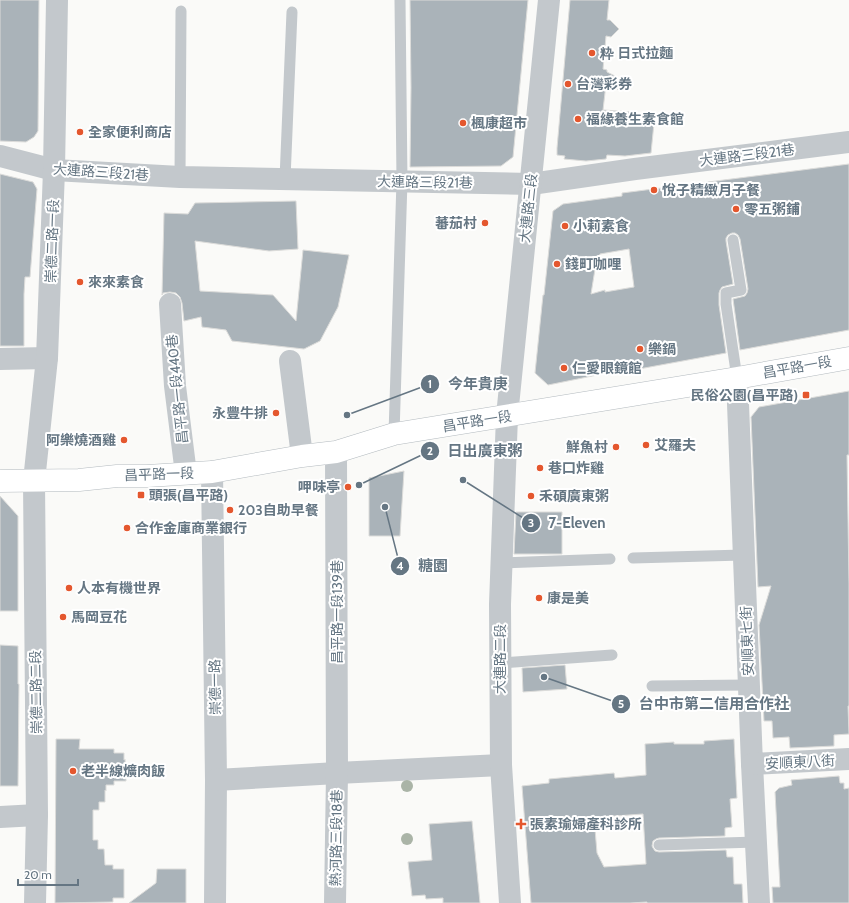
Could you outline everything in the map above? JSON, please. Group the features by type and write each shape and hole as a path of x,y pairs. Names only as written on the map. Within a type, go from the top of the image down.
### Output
{"street":[{"name":"崇德二路一段","path":"34,481 47,358 54,170 57,0"},
{"name":"大連路三段","path":"507,416 549,0"},
{"name":"大連路三段21巷","path":"0,156 54,170 180,177 530,184 849,142"},
{"name":"昌平路一段440巷","path":"170,304 175,386 186,474"},
{"path":"0,359 47,358"},
{"name":"昌平路一段","path":"0,481 79,480 117,476 147,476 212,472 302,456 336,452 394,434 737,378 849,358"},
{"path":"290,361 302,456"},
{"name":"安順東七街","path":"737,378 748,685 759,903"},
{"name":"大連路二段","path":"507,416 500,604 500,663 501,765 510,903"},
{"name":"昌平路一段139巷","path":"336,452 337,773"},
{"name":"崇德一路","path":"212,472 216,780 214,903"},
{"name":"崇德二路二段","path":"34,481 37,815 35,903"},
{"name":"安順東八街","path":"752,764 849,759"},
{"path":"216,780 501,765"},
{"name":"熱河路三段18巷","path":"335,903 337,773"},
{"path":"0,817 37,815"}],"lane":[{"path":"394,434 402,181 400,0"},
{"path":"180,177 181,11"},
{"path":"285,179 292,12"},
{"path":"732,240 741,290 726,293 726,304 737,378"},
{"path":"633,558 744,555"},
{"path":"502,563 610,559"},
{"path":"500,663 612,655"},
{"path":"652,686 748,685"},
{"path":"659,845 756,842"}],"building":[{"path":"0,0 39,0 38,131 34,137 26,142 0,141"},
{"path":"410,0 528,0 513,157 501,166 410,167"},
{"path":"570,0 609,0 607,20 610,20 619,29 611,37 606,36 603,69 615,76 606,84 603,110 634,112 633,117 646,119 646,122 654,123 651,153 625,156 607,155 606,159 586,161 564,159 565,156 557,155"},
{"path":"849,164 849,330 740,350 733,299 745,296 748,289 740,239 738,235 732,233 728,235 726,241 733,284 722,287 719,293 719,305 726,353 608,375 607,373 548,385 535,373 553,211 563,204 622,196 622,193","holes":["629,249 634,287 605,292 605,290 591,294 596,263 600,254"]},
{"path":"0,174 33,182 37,189 30,277 25,277 24,346 0,346"},
{"path":"296,201 298,249 269,251 195,241 200,291 273,295 296,321 303,250 349,255 338,307 320,341 304,349 232,341 226,330 202,327 201,317 184,321 180,297 176,293 170,292 163,293 162,295 164,213 188,214 195,203"},
{"path":"849,391 849,455 847,455 849,734 834,735 834,746 790,748 789,737 773,738 772,721 764,721 759,625 771,586 758,587 751,417 759,407"},
{"path":"404,471 400,536 369,536 369,478"},
{"path":"0,496 18,516 18,611 0,611"},
{"path":"516,512 562,512 562,554 514,554"},
{"path":"0,645 18,646 18,786 0,786"},
{"path":"565,665 567,689 523,692 522,668"},
{"path":"56,739 80,739 79,749 114,749 114,753 124,753 126,781 114,781 114,785 106,785 105,802 99,802 99,810 93,810 93,840 98,840 98,849 104,849 105,865 113,865 113,869 124,869 124,898 113,898 113,902 55,903"},
{"path":"734,739 737,798 730,799 732,827 725,828 725,836 659,838 653,841 652,846 655,851 659,852 726,850 727,857 733,857 734,884 742,884 743,903 531,903 522,786 549,783 549,779 614,773 615,778 646,775 645,744 674,742 674,744 704,744 704,741","holes":["643,814 646,864 604,867 597,853 595,829 601,817"]},
{"path":"839,776 840,783 844,783 844,789 849,788 849,903 773,903 772,887 780,887 775,792 779,788 792,785 791,780"},
{"path":"472,821 480,903 443,903 443,898 426,899 425,895 412,896 408,862 432,860 429,824"},
{"path":"157,869 186,869 186,903 129,903 156,883"}],"place":[{"name":"粋 日式拉麵","path":"592,53"},
{"name":"台灣彩券","path":"568,84"},
{"name":"福緣養生素食館","path":"578,119"},
{"name":"楓康超市","path":"463,123"},
{"name":"全家便利商店","path":"80,132"},
{"name":"悅子精緻月子餐","path":"654,190"},
{"name":"零五粥鋪","path":"736,209"},
{"name":"蕃茄村","path":"485,223"},
{"name":"小莉素食","path":"565,226"},
{"name":"錢町咖哩","path":"557,264"},
{"name":"來來素食","path":"80,282"},
{"name":"樂鍋","path":"640,349"},
{"name":"仁愛眼鏡館","path":"564,368"},
{"name":"民俗公園(昌平路)","path":"806,395"},
{"name":"永豐牛排","path":"276,413"},
{"name":"今年貴庚","path":"347,415"},
{"name":"阿樂燒酒雞","path":"124,440"},
{"name":"艾羅夫","path":"646,445"},
{"name":"鮮魚村","path":"616,447"},
{"name":"巷口炸雞","path":"540,468"},
{"name":"7-Eleven","path":"463,480"},
{"name":"日出廣東粥","path":"359,485"},
{"name":"呷味亭","path":"348,487"},
{"name":"頭張(昌平路)","path":"141,495"},
{"name":"禾碩廣東粥","path":"531,496"},
{"name":"糖園","path":"385,507"},
{"name":"203自助早餐","path":"230,510"},
{"name":"合作金庫商業銀行","path":"127,528"},
{"name":"人本有機世界","path":"69,588"},
{"name":"康是美","path":"539,598"},
{"name":"馬岡豆花","path":"63,617"},
{"name":"台中市第二信用合作社","path":"544,677"},
{"name":"老半線爌肉飯","path":"73,771"},
{"name":"張素瑜婦產科診所","path":"521,824"}]}
